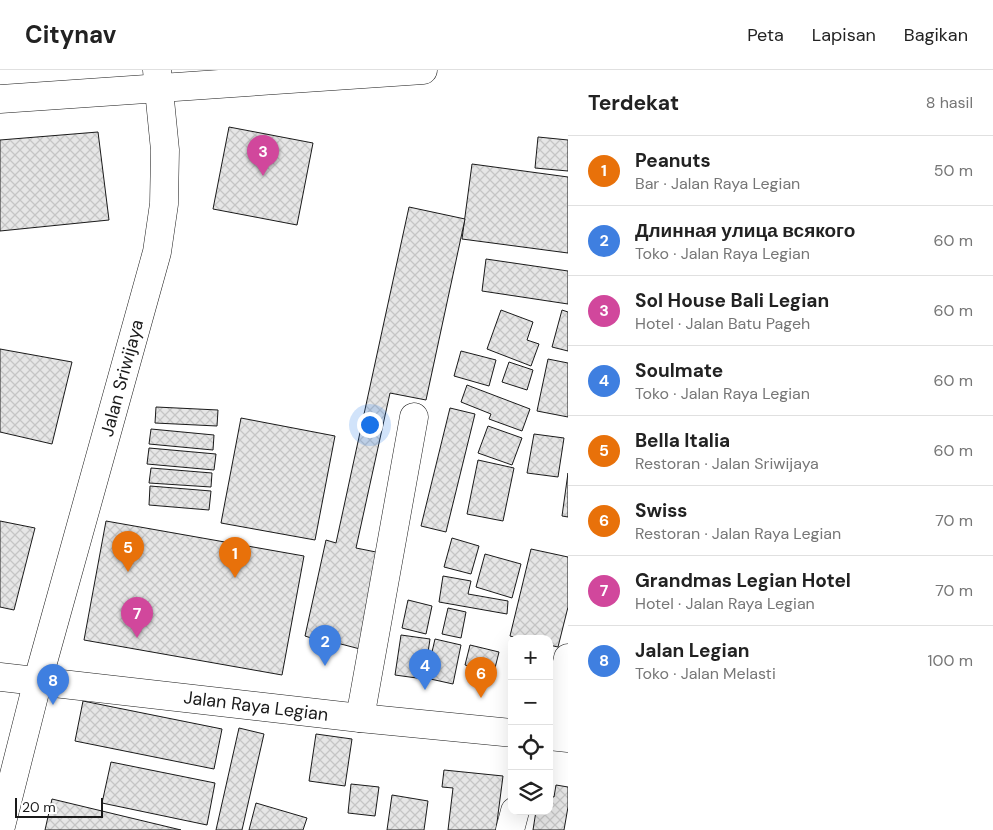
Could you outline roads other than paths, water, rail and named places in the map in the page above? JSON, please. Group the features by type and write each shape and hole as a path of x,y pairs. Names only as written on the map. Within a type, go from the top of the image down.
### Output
{"street":[{"path":"0,99 158,79 423,70"},
{"name":"Jalan Sriwijaya","path":"0,830 38,680 157,252 164,204 165,150 158,79"},
{"path":"360,718 414,418"},
{"path":"556,737 568,658"},
{"name":"Jalan Raya Legian","path":"0,677 360,718 508,733"},
{"path":"510,830 514,815"}],"place":[{"name":"Sol House Bali Legian","path":"263,176"},
{"name":"Bella Italia","path":"128,572"},
{"name":"Peanuts","path":"235,578"},
{"name":"Grandmas Legian Hotel","path":"137,638"},
{"name":"Длинная улица всякого","path":"325,666"},
{"name":"Soulmate","path":"425,690"},
{"name":"Swiss","path":"481,698"},
{"name":"Jalan Legian","path":"53,705"}]}
